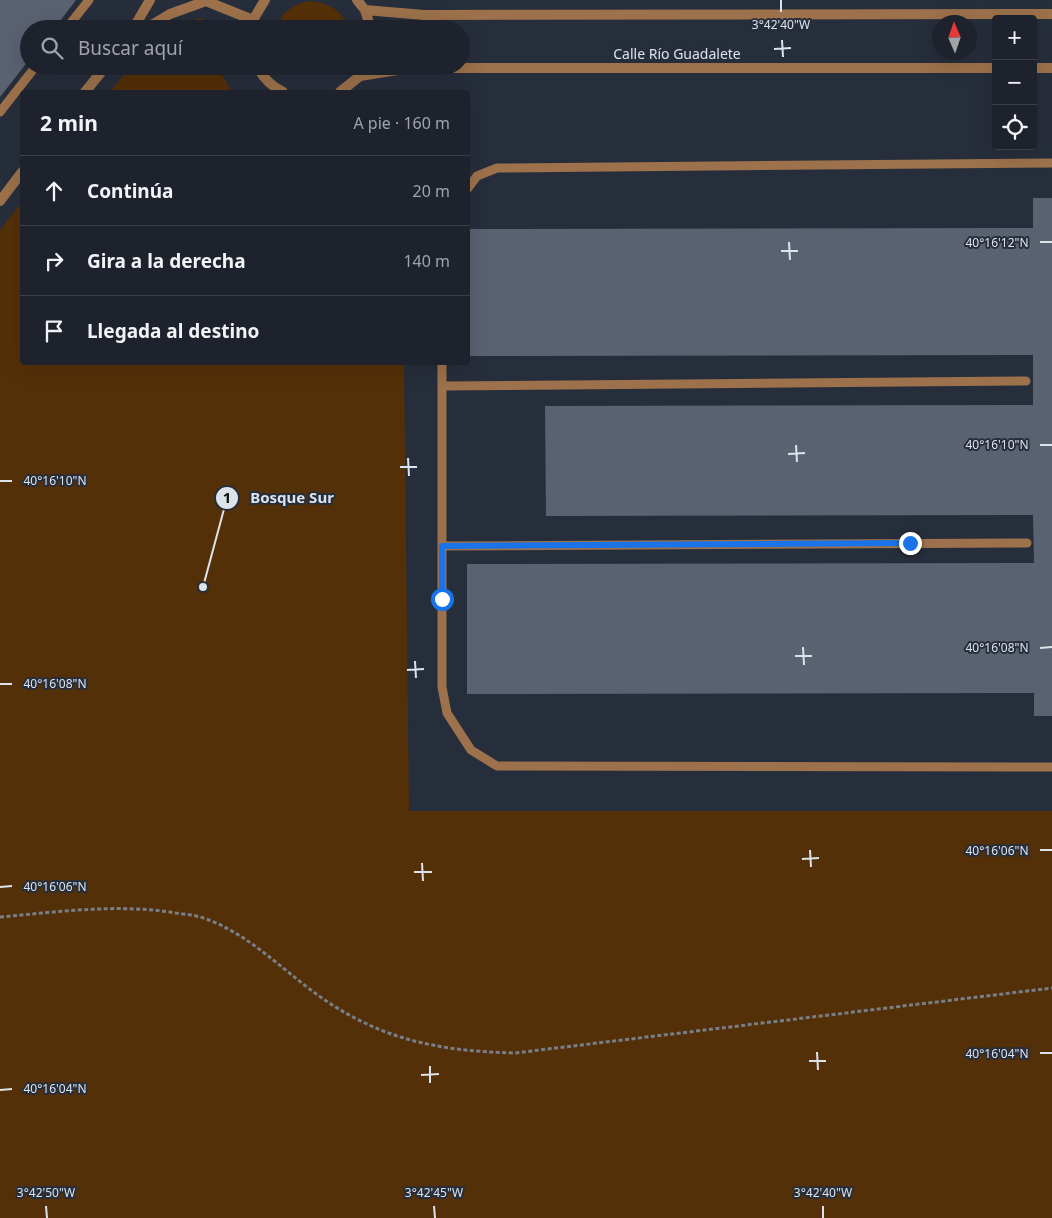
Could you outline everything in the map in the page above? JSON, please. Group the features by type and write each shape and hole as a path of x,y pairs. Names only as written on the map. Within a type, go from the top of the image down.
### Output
{"street":[{"path":"138,20 150,0"},
{"path":"255,20 265,0"},
{"path":"357,0 365,10 368,20"},
{"path":"160,20 170,14 206,1 242,20"},
{"path":"365,10 424,15 1052,14"},
{"name":"Calle Río Guadalete","path":"470,68 992,68"},
{"path":"1037,68 1052,68"},
{"path":"87,90 99,75"},
{"path":"261,75 278,90"},
{"name":"Calle Río Guadalete","path":"360,76 366,75"},
{"path":"342,90 360,76"},
{"path":"0,201 20,175"}],"lane":[{"path":"73,20 89,0"},
{"path":"0,112 29,75"},
{"path":"470,185 477,176 497,168 1052,163"},
{"path":"442,365 442,687 447,713 471,750 496,766 1052,768"},
{"path":"442,386 1026,381"},
{"path":"442,546 1027,543"}],"path":[{"path":"0,917 93,908 145,908 199,916 243,936 309,988 376,1030 422,1044 469,1052 515,1053 1052,988"}],"shaded area":[{"path":"308,1 321,3 333,8 345,20 280,20 288,10"},
{"path":"124,75 222,75 231,90 112,90"},
{"path":"20,205 20,365 404,365 409,811 1052,811 1052,1218 0,1218 0,230"}],"building":[{"path":"0,0 76,0 61,20 20,20 20,71 0,97"},
{"path":"1033,198 1052,198 1052,716 1034,716 1034,693 467,694 467,564 1034,563 1033,515 546,516 545,406 1033,405 1033,355 470,356 470,229 1033,228"}],"place":[{"name":"Bosque Sur","path":"203,587"}],"route":[{"path":"442,599 442,546 910,543"}]}
